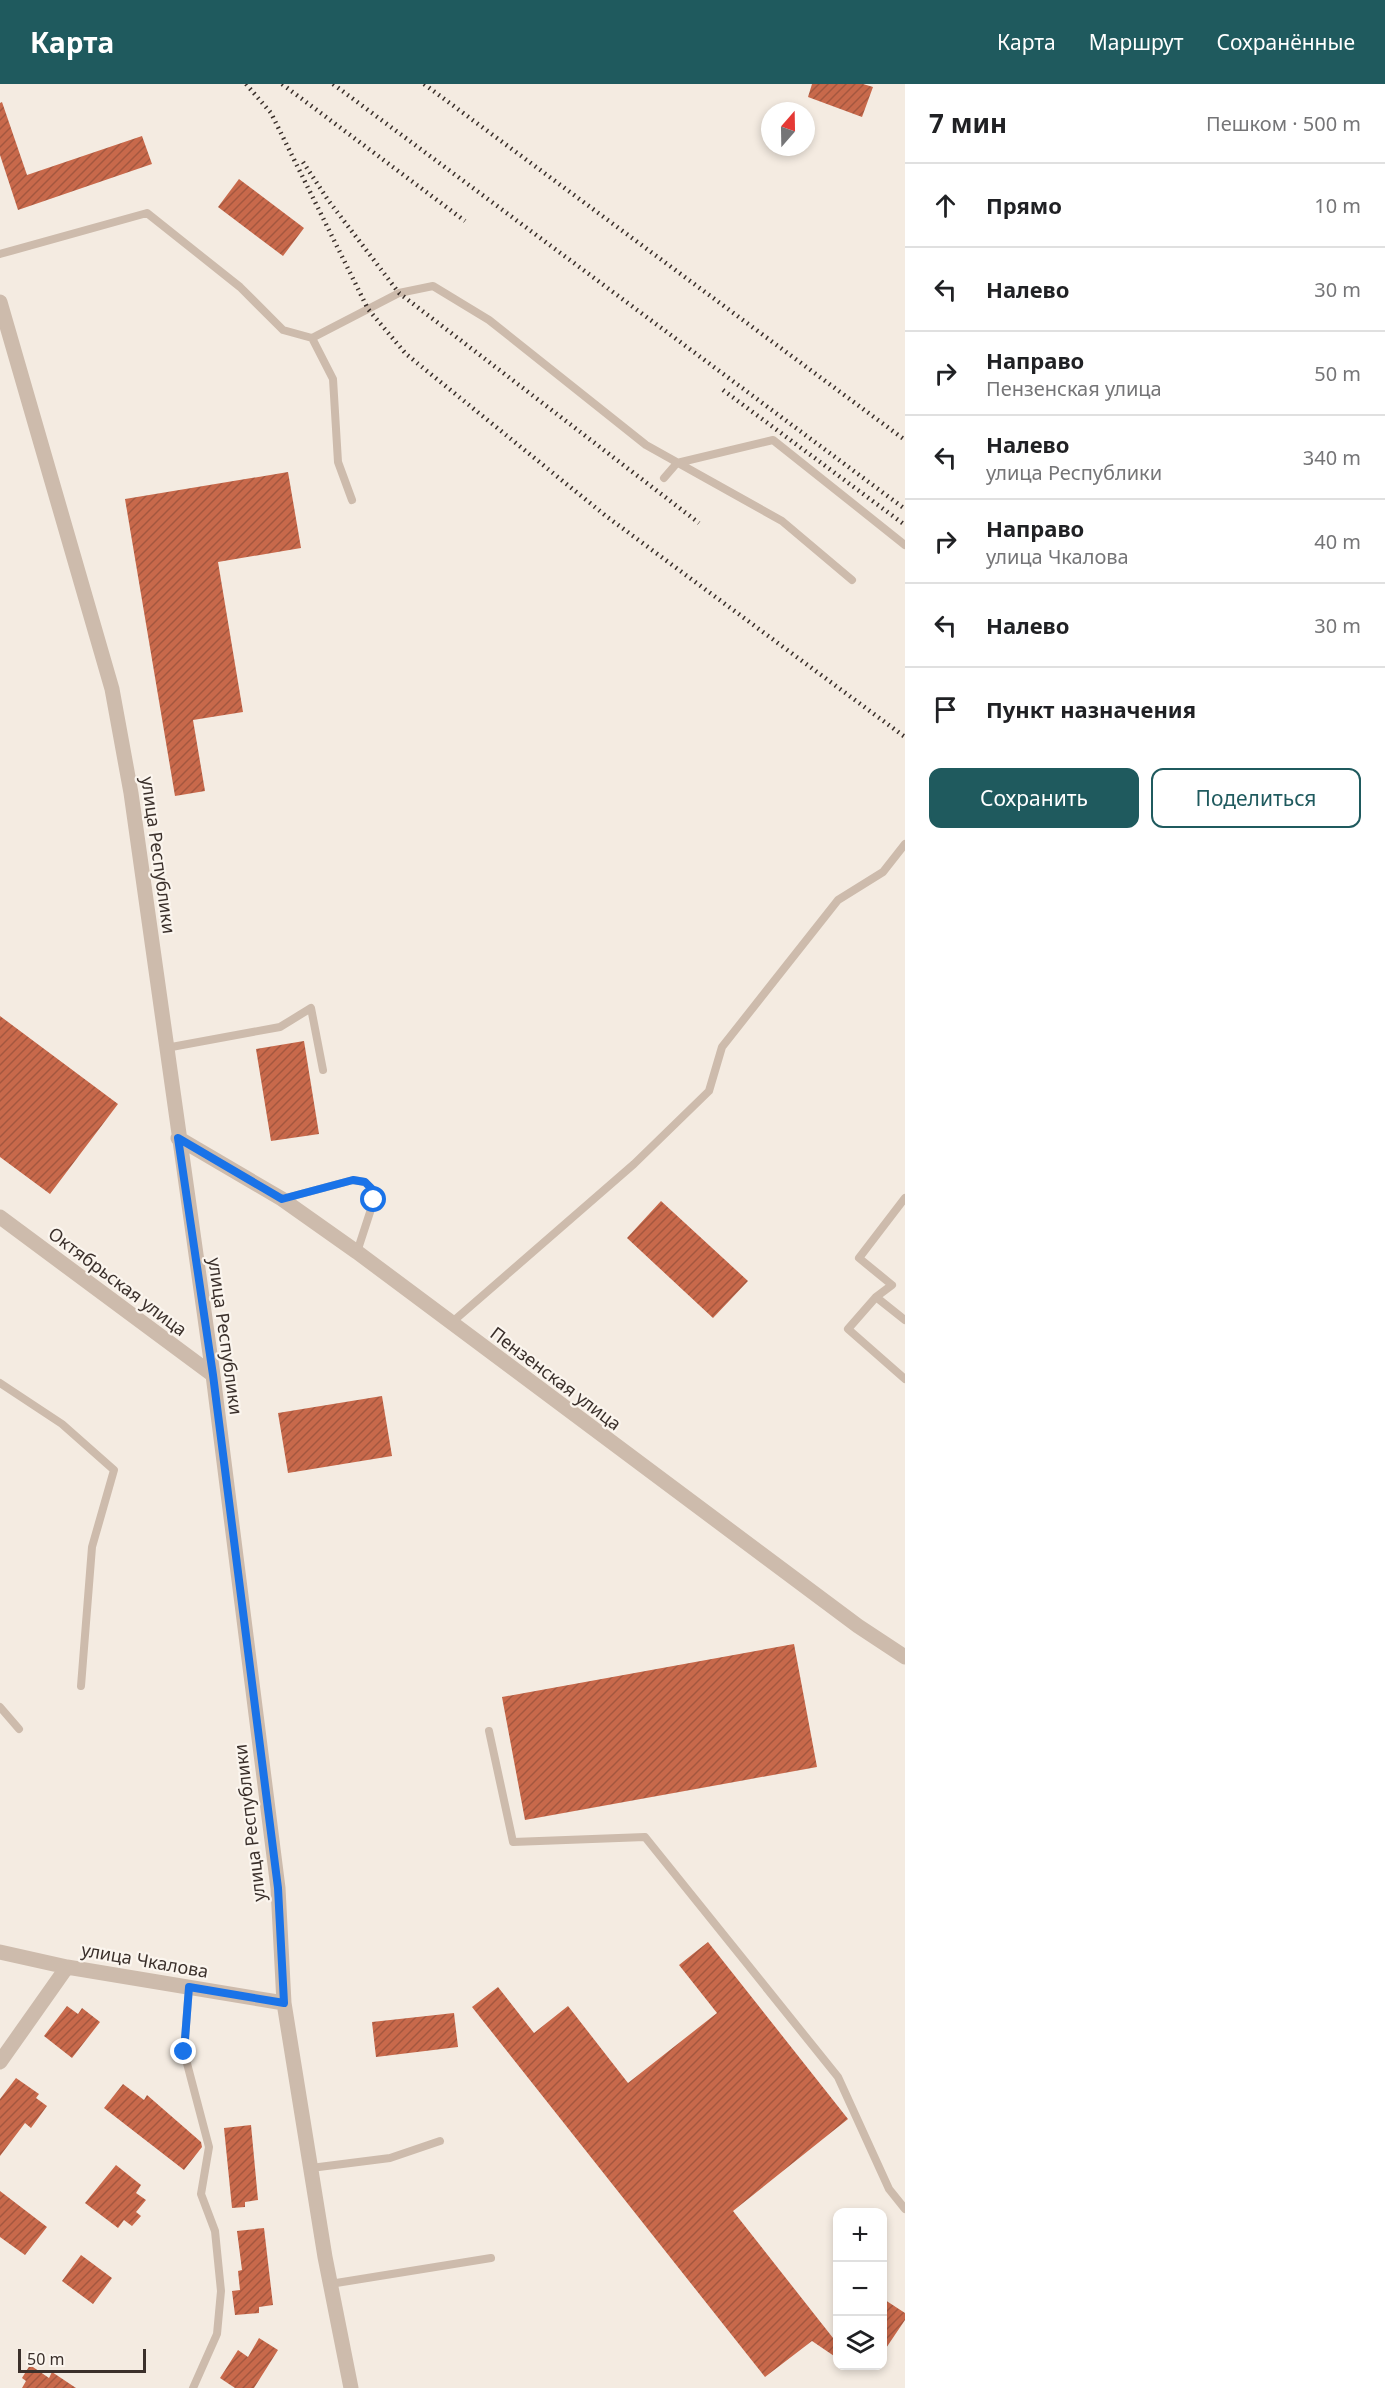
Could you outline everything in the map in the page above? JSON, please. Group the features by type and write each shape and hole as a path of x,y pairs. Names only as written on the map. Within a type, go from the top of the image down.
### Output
{"street":[{"name":"улица Республики","path":"0,302 112,689 132,793 165,1048 213,1375 278,1888 284,2003 330,2284 351,2388"},
{"name":"Пензенская улица","path":"178,1138 282,1199 357,1252 450,1324 904,1655"},
{"name":"Октябрьская улица","path":"0,1217 213,1375"},
{"name":"улица Чкалова","path":"0,1952 67,1967 284,2003"},
{"path":"0,2062 67,1967"}],"lane":[{"path":"0,254 147,213 240,286 283,330 312,338 399,293 434,286 489,320 646,445 782,521 852,580"},
{"path":"312,338 333,380 338,462 352,500"},
{"path":"664,478 677,463 773,440 905,545"},
{"path":"450,1324 634,1164 709,1091 722,1047 838,900 883,872 905,844"},
{"path":"165,1048 280,1027 312,1008 323,1070"},
{"path":"282,1199 353,1180 365,1182 372,1189 374,1200 357,1252"},
{"path":"905,1198 859,1258 892,1285 876,1297 848,1329 905,1379"},
{"path":"876,1297 905,1320"},
{"path":"0,1383 62,1424 114,1470 92,1547 81,1686"},
{"path":"0,1707 19,1729"},
{"path":"489,1731 513,1842 645,1837 838,2077 889,2189 905,2209"},
{"path":"189,1987 184,2052 209,2147 201,2194 215,2231 221,2291 217,2334 194,2388"},
{"path":"311,2168 390,2158 440,2141"},
{"path":"330,2284 491,2258"}],"building":[{"path":"812,84 863,84 873,87 862,117 808,97"},
{"path":"2,102 27,175 142,136 152,164 18,210 0,155 0,103"},
{"path":"239,179 304,228 283,256 218,207"},
{"path":"288,472 301,548 218,562 243,712 193,720 205,791 175,796 125,499"},
{"path":"0,1016 118,1104 50,1194 0,1157"},
{"path":"304,1041 319,1134 271,1141 256,1049"},
{"path":"661,1201 748,1281 713,1318 627,1238"},
{"path":"382,1396 392,1456 288,1473 278,1413"},
{"path":"794,1644 817,1767 525,1820 502,1697"},
{"path":"708,1942 848,2119 733,2211 833,2338 833,2355 812,2341 765,2377 472,2007 498,1987 534,2033 568,2006 628,2083 717,2013 679,1965"},
{"path":"67,2006 78,2014 82,2008 100,2022 72,2058 44,2036"},
{"path":"454,2013 458,2047 376,2057 372,2022"},
{"path":"16,2078 39,2094 36,2098 47,2106 31,2128 25,2123 0,2156 0,2099"},
{"path":"123,2084 144,2100 147,2095 201,2142 202,2147 184,2170 104,2108"},
{"path":"251,2125 258,2200 245,2202 245,2207 232,2208 224,2128"},
{"path":"116,2165 141,2185 136,2193 146,2200 136,2212 141,2216 132,2226 124,2220 118,2228 85,2203"},
{"path":"0,2191 47,2227 25,2255 0,2237"},
{"path":"264,2228 273,2305 259,2307 259,2313 235,2315 232,2291 240,2290 238,2271 242,2270 237,2231"},
{"path":"81,2255 112,2278 93,2304 62,2281"},
{"path":"887,2301 905,2313 905,2320 887,2347"},
{"path":"259,2338 278,2350 254,2388 235,2388 220,2378 238,2350 248,2357"},
{"path":"30,2365 49,2378 52,2372 76,2388 22,2388 26,2381 22,2378"}],"railway":[{"path":"246,84 271,113 368,309 406,354 606,516 905,737"},
{"path":"282,84 465,221"},
{"path":"333,84 905,509"},
{"path":"424,84 905,440"},
{"path":"303,162 328,200 399,293 699,523"},
{"path":"723,390 905,525"}],"route":[{"path":"184,2052 189,1987 284,2003 278,1888 213,1375 178,1138 282,1199 353,1180 365,1182 372,1189 374,1200"}]}
